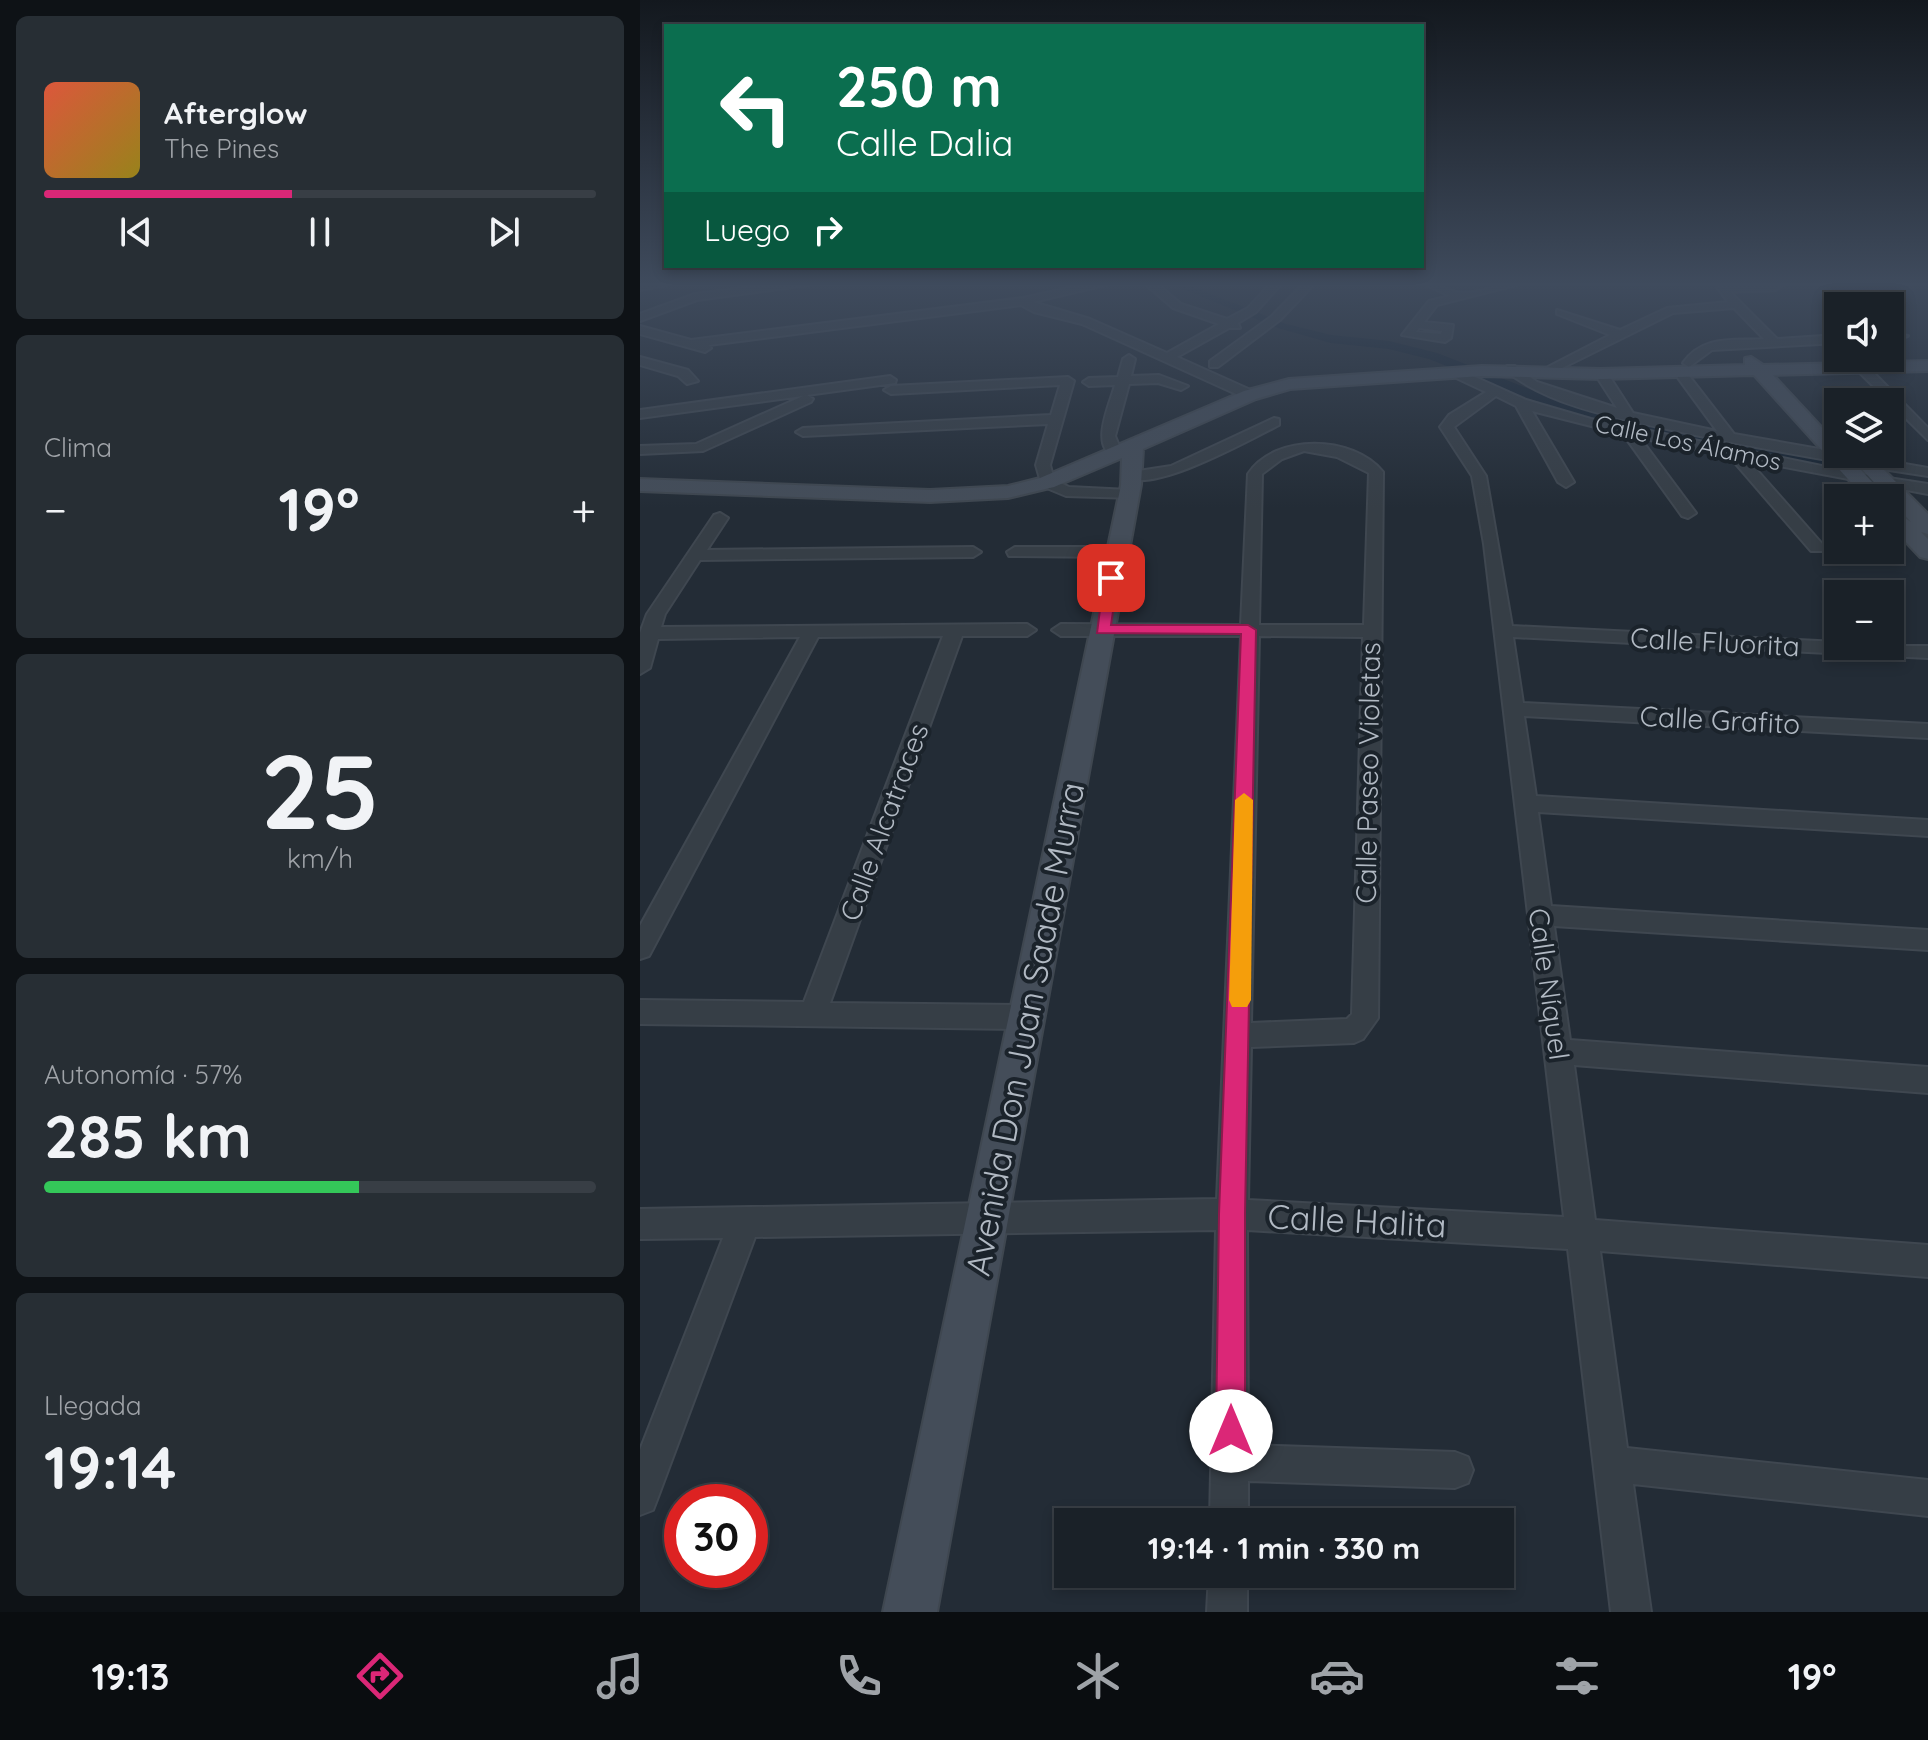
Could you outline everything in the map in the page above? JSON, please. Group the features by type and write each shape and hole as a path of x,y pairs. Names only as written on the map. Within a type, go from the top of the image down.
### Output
{"street":[{"path":"1199,357 1270,389"},
{"path":"1214,364 1223,357"},
{"path":"1554,367 1573,357"},
{"path":"1047,483 1066,491 1125,465 1250,395 1270,389 1338,379 1601,374 1684,367 1694,357"},
{"path":"1769,357 1824,417"},
{"path":"1167,358 1250,395"},
{"path":"1125,465 1125,381 1129,359"},
{"path":"640,361 674,370 692,381"},
{"path":"1488,374 1554,367 1928,363"},
{"path":"1904,365 1928,363"},
{"path":"1753,366 1861,470 1928,527"},
{"path":"1778,366 1824,367"},
{"path":"1684,367 1728,436"},
{"path":"640,374 674,370"},
{"path":"1866,372 1928,436"},
{"name":"Calle Los Álamos","path":"1488,374 1521,403 1628,431 1735,454 1861,470 1928,472"},
{"name":"Calle Los Álamos","path":"1488,374 1628,415 1728,436 1928,489"},
{"name":"Calle Níquel","path":"1488,374 1447,427 1479,476 1503,631 1631,1612"},
{"path":"1601,374 1628,415"},
{"path":"1089,382 1159,379 1181,386"},
{"path":"640,414 829,388 1068,381 1043,465 1047,483"},
{"path":"640,450 698,448 829,388"},
{"path":"1521,403 1566,482"},
{"path":"803,432 976,426 1057,419"},
{"path":"640,485 959,496 1008,492 1047,483 1070,473 1125,465 1175,470 1274,422"},
{"path":"1628,431 1688,513"},
{"name":"Calle Paseo Violetas","path":"1239,1035 1354,1031 1363,1024 1376,472 1357,461 1303,447 1262,465 1255,474 1248,630"},
{"path":"1735,454 1817,548"},
{"path":"1070,473 1103,473 1125,465"},
{"name":"Avenida Don Juan Saade Murra","path":"910,1612 1102,630 1116,552 1125,465"},
{"path":"640,668 648,652 649,633 656,614 720,518"},
{"path":"1904,527 1928,552"},
{"path":"695,555 973,552"},
{"path":"1015,552 1116,552"},
{"path":"649,633 1027,630"},
{"path":"1061,630 1371,631"},
{"path":"1229,1508 1232,1214 1248,630"},
{"name":"Calle Fluorita","path":"1503,631 1928,652"},
{"path":"640,949 812,632"},
{"name":"Calle Alcatraces","path":"813,1013 954,632"},
{"name":"Calle Grafito","path":"1512,709 1928,731"},
{"path":"1524,803 1928,828"},
{"path":"1539,915 1928,940"},
{"path":"640,1012 1027,1017"},
{"path":"1558,1051 1928,1080"},
{"name":"Calle Halita","path":"640,1224 744,1225 1232,1214 1581,1234 1928,1261"},
{"path":"640,1497 744,1225"},
{"path":"1230,1462 1455,1470"},
{"path":"1612,1464 1928,1498"},
{"path":"1227,1612 1228,1588"}],"waterway":[{"path":"1436,357 1566,408 1790,457 1865,469"}],"slow traffic":[{"path":"1240,1000 1244,800"}],"route":[{"path":"1111,578 1102,630 1248,630 1232,1214 1231,1431"}]}
